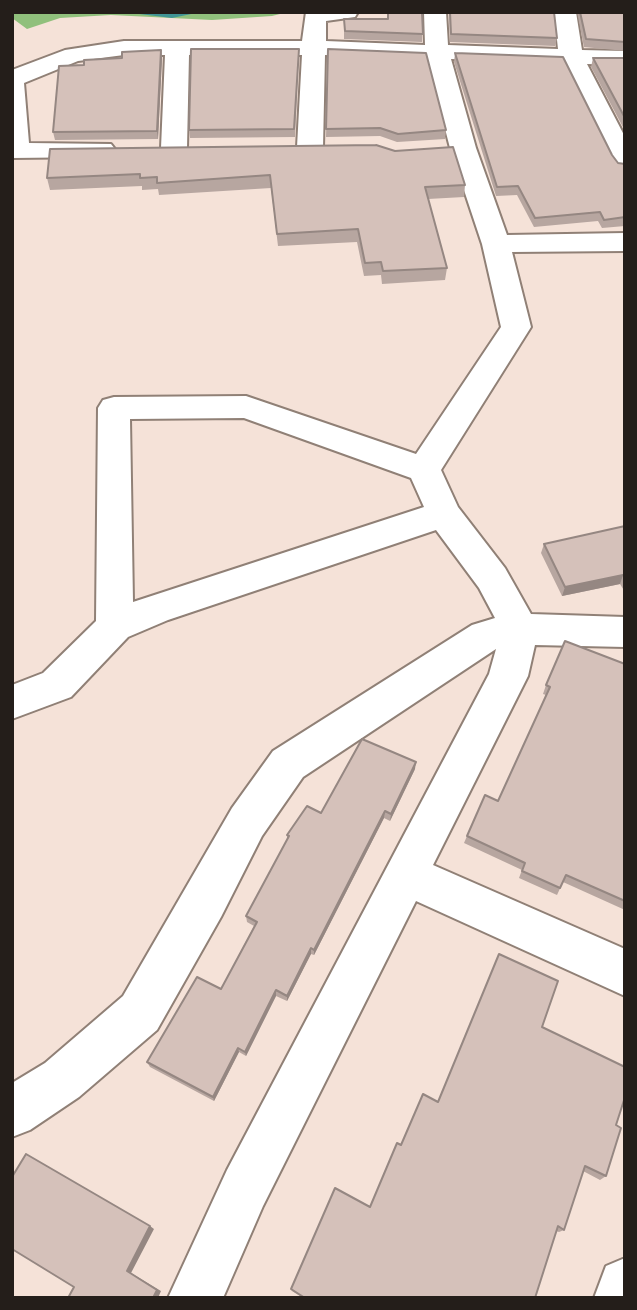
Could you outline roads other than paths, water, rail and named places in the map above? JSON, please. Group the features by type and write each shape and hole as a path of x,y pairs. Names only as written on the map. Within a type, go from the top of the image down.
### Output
{"street":[{"path":"283,148 321,147 313,48 315,16 347,12"},
{"path":"424,470 516,327 496,244 449,149 435,12"},
{"path":"565,12 571,56 625,163"},
{"path":"174,148 177,47"},
{"path":"122,149 17,151 12,81 73,55 177,47 313,48 625,58"},
{"path":"148,148 202,148"},
{"path":"496,244 625,242"},
{"path":"115,625 114,408 246,407 424,470 444,514 492,578 520,629 508,676 246,1188 195,1298"},
{"path":"12,702 57,685 115,625 155,609 444,514"},
{"path":"12,1112 62,1080 140,1013 205,902 247,822 288,764 485,636 520,629 625,632"},
{"path":"407,874 625,972"},
{"path":"621,1298 625,1285"}],"waterway":[{"path":"127,12 172,16 197,12"}]}
